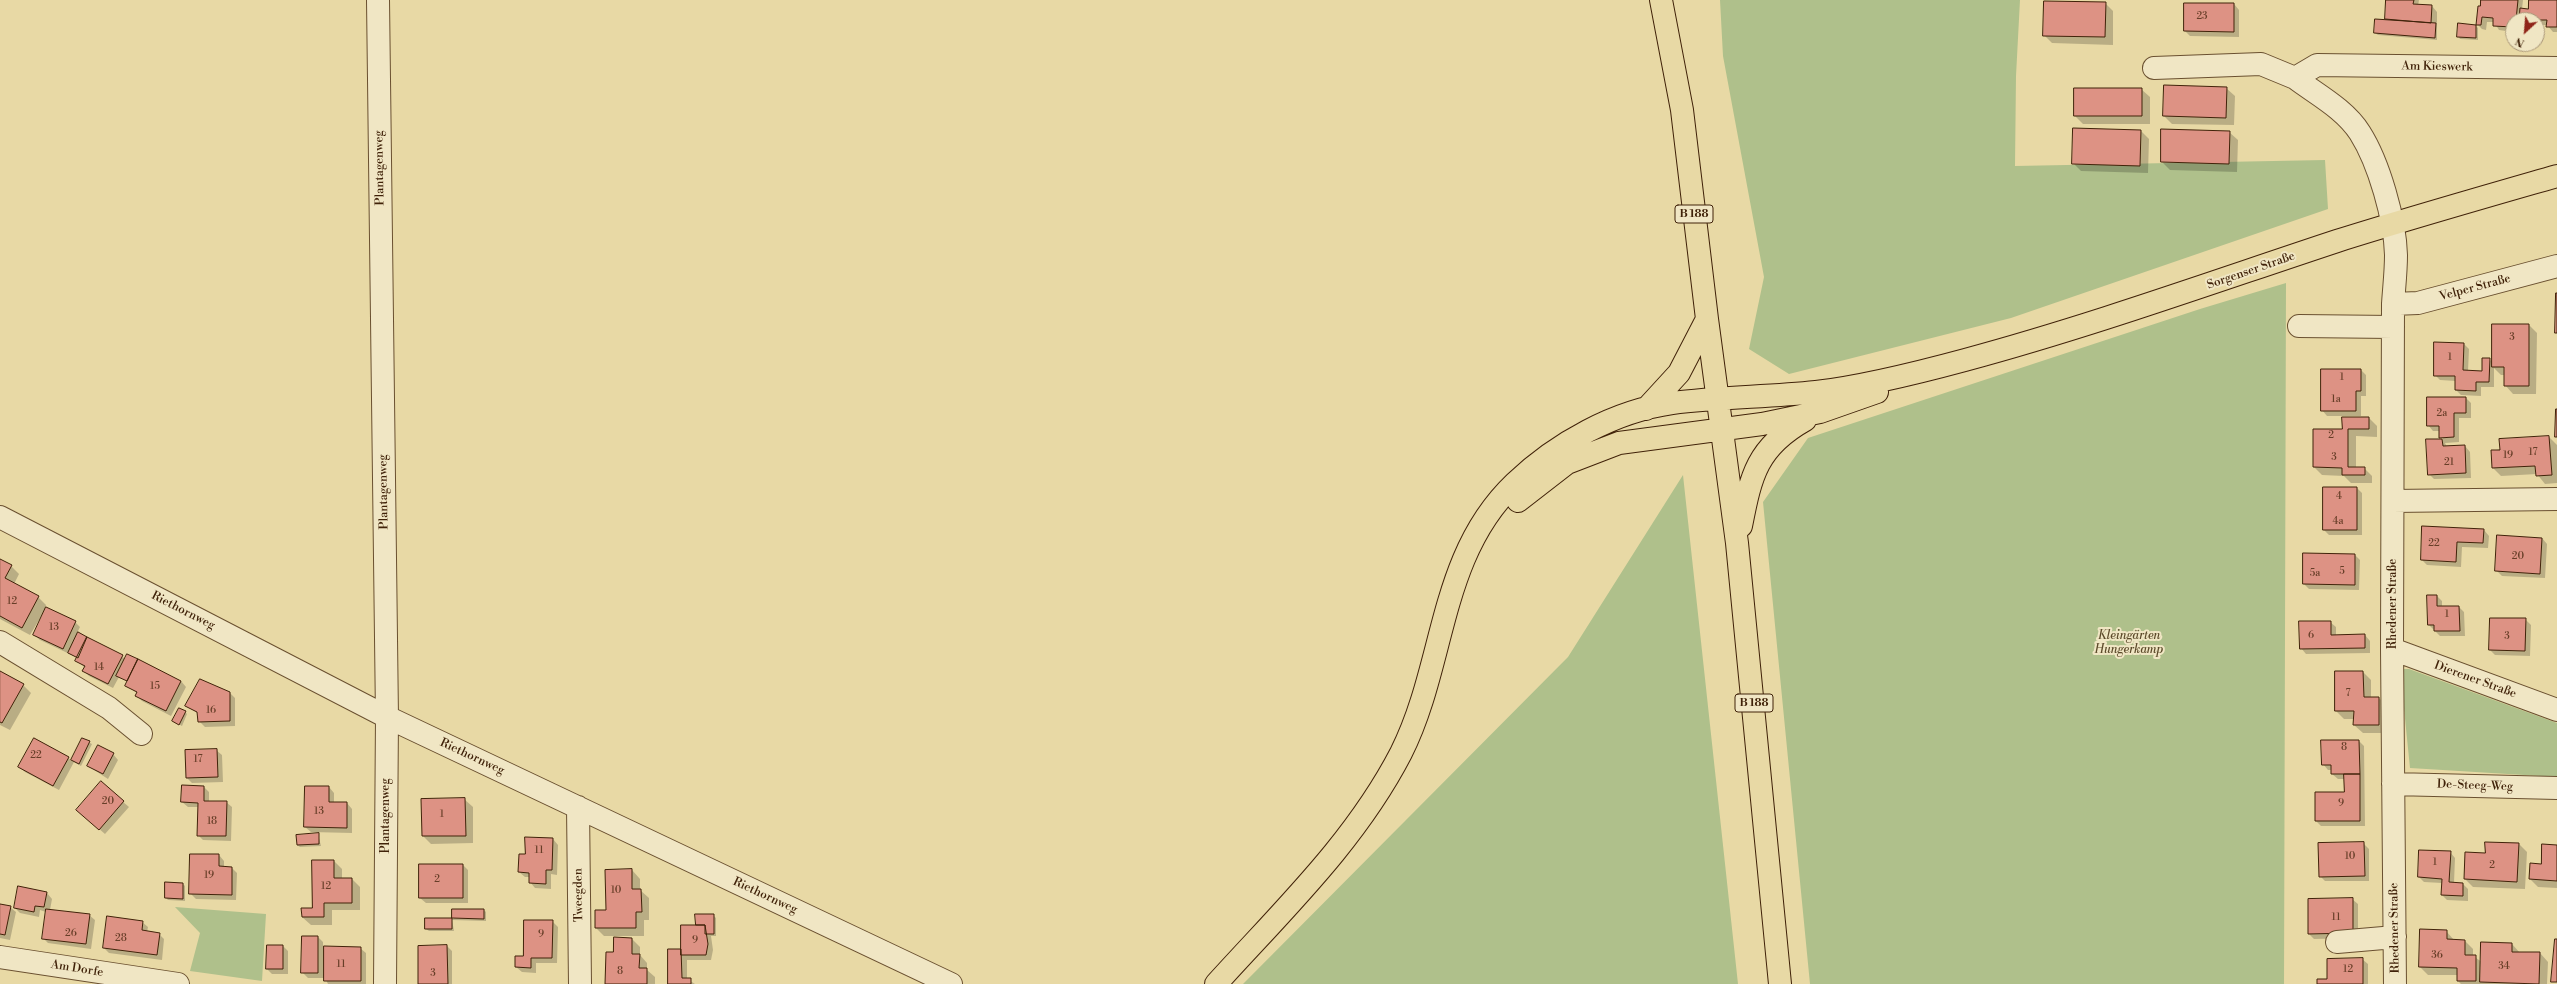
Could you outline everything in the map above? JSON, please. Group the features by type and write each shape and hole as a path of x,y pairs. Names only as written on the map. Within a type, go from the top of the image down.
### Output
{"main road":[{"name":"B 188","path":"1661,0 1682,110 1706,319 1737,543 1780,984"},
{"name":"Sorgenser Straße","path":"1945,366 2050,336 2391,224 2557,176"},
{"path":"1646,409 1679,374 1706,319"},
{"path":"1221,978 1333,856 1382,788 1404,748 1423,693 1460,564 1480,527 1514,484 1559,448 1594,429 1646,409 1670,403 1817,392 1945,366"},
{"path":"1737,543 1749,485 1762,456 1783,433 1820,412 1945,366"},
{"path":"1445,614 1468,567 1489,533 1524,494 1567,463 1619,443 1722,430 1820,412"}],"street":[{"name":"Plantagenweg","path":"378,0 387,717 385,984"},
{"name":"Rhedener Straße","path":"2154,68 2261,64 2295,78 2342,112 2359,132 2377,170 2391,224 2396,254 2393,304 2392,650 2395,984"},
{"name":"Am Kieswerk","path":"2295,78 2317,65 2557,68"},
{"name":"Velper Straße","path":"2393,304 2418,303 2557,266"},
{"path":"2299,326 2394,327"},
{"path":"2393,501 2557,499"},
{"name":"Riethornweg","path":"0,517 387,717 951,984"},
{"path":"0,642 109,708 141,734"},
{"name":"Dierener Straße","path":"2392,650 2557,710"},
{"name":"De-Steeg-Weg","path":"2393,784 2557,788"},
{"name":"Tweegden","path":"578,807 580,984"},
{"path":"2337,942 2395,937"},
{"name":"Am Dorfe","path":"0,957 178,984"}],"green space":[{"path":"1720,0 2020,0 2016,76 2015,166 2325,160 2328,209 2011,318 1789,374 1749,349 1764,277 1723,56"},
{"name":"Kleingärten Hungerkamp","path":"2286,283 2284,984 1810,984 1763,502 1808,438 2200,309"},
{"path":"1683,475 1738,984 1243,984 1568,657"},
{"path":"2400,669 2409,669 2557,723 2557,777 2410,768"},
{"path":"175,907 266,914 262,981 190,971 200,933"}],"building":[{"path":"2386,0 2414,0 2413,4 2432,5 2431,23 2385,19"},
{"path":"2481,0 2518,0 2517,12 2505,12 2505,27 2493,26 2493,18 2482,17 2481,25 2476,25 2478,6 2480,6"},
{"path":"2529,0 2557,0 2557,27 2546,27 2547,20 2545,20 2545,12 2520,12 2520,8 2528,9"},
{"path":"2044,1 2106,2 2105,37 2043,36"},
{"path":"2184,3 2234,3 2234,32 2184,31"},
{"path":"2375,19 2436,23 2435,38 2374,33"},
{"path":"2458,23 2476,25 2476,38 2457,37"},
{"path":"2164,85 2227,87 2226,118 2163,116"},
{"path":"2074,88 2142,88 2142,116 2074,116"},
{"path":"2073,128 2141,130 2140,166 2072,164"},
{"path":"2161,129 2230,131 2229,164 2161,162"},
{"path":"2556,293 2557,333 2555,333"},
{"path":"2492,324 2529,324 2529,386 2504,386 2504,367 2492,367"},
{"path":"2434,342 2464,343 2463,370 2482,371 2482,358 2490,358 2489,382 2476,382 2476,391 2455,390 2455,376 2434,376"},
{"path":"2321,369 2361,369 2361,391 2356,391 2356,411 2321,411"},
{"path":"2427,397 2466,397 2466,413 2454,413 2454,437 2439,438 2439,426 2427,426"},
{"path":"2556,409 2557,437 2555,437"},
{"path":"2342,417 2369,417 2369,429 2348,429 2348,467 2365,467 2365,475 2342,475 2342,468 2313,467 2313,429 2342,429"},
{"path":"2549,436 2552,475 2536,476 2535,466 2492,468 2491,450 2500,450 2499,439"},
{"path":"2426,439 2442,439 2443,446 2465,445 2466,473 2428,475"},
{"path":"2323,487 2357,487 2357,530 2323,530"},
{"path":"2422,526 2484,529 2483,543 2457,542 2456,562 2421,560"},
{"path":"2497,535 2542,538 2540,574 2495,571"},
{"path":"2303,553 2355,554 2355,585 2303,584"},
{"path":"0,559 12,565 5,578 39,596 22,628 0,616"},
{"path":"2427,595 2437,595 2437,606 2459,606 2460,631 2434,631 2434,625 2428,625"},
{"path":"46,607 76,621 63,649 33,635"},
{"path":"2490,618 2526,618 2525,651 2489,650"},
{"path":"2299,621 2331,621 2331,635 2365,634 2365,648 2300,649"},
{"path":"78,632 87,637 78,658 68,653"},
{"path":"87,637 123,655 108,684 82,671 85,666 75,661"},
{"path":"127,654 138,659 127,681 116,676"},
{"path":"138,659 181,681 166,711 135,696 137,692 125,686"},
{"path":"0,671 24,684 2,723 0,722"},
{"path":"2335,671 2363,671 2364,697 2379,697 2379,725 2353,725 2354,711 2335,711"},
{"path":"200,679 230,692 230,721 198,722 197,712 185,706"},
{"path":"179,708 186,711 179,725 172,721"},
{"path":"34,738 69,757 53,786 18,767"},
{"path":"82,738 90,741 79,764 71,760"},
{"path":"2321,740 2359,740 2360,774 2331,774 2331,765 2322,765"},
{"path":"98,745 114,753 103,774 87,766"},
{"path":"217,749 218,777 186,778 185,750"},
{"path":"2344,774 2360,774 2360,821 2315,821 2315,792 2344,792"},
{"path":"101,781 124,801 99,830 76,810"},
{"path":"182,785 204,786 204,801 227,801 226,836 197,836 198,803 181,802"},
{"path":"305,786 329,786 329,802 347,802 347,828 304,827"},
{"path":"465,798 466,836 422,836 421,799"},
{"path":"319,833 319,844 297,845 296,835"},
{"path":"525,837 553,838 552,870 546,870 546,884 529,883 529,873 518,872 519,854 525,854"},
{"path":"2364,842 2365,876 2319,877 2318,843"},
{"path":"2485,842 2519,843 2517,882 2464,879 2465,852 2485,853"},
{"path":"2542,844 2557,845 2557,881 2529,879 2530,863 2541,864"},
{"path":"2419,850 2451,851 2449,882 2463,883 2463,896 2441,895 2442,879 2418,877"},
{"path":"190,854 219,854 219,866 232,867 232,895 189,894"},
{"path":"312,860 334,860 334,878 352,878 352,903 324,903 324,917 302,917 301,908 312,908"},
{"path":"419,864 463,864 463,898 419,898"},
{"path":"632,869 632,889 641,889 642,912 636,912 636,928 595,928 595,910 606,910 605,870"},
{"path":"165,882 183,883 183,899 165,898"},
{"path":"18,886 47,892 44,907 35,906 34,912 14,908"},
{"path":"2353,898 2353,933 2308,934 2308,899"},
{"path":"0,904 11,906 5,935 0,934"},
{"path":"46,909 90,914 86,944 42,939"},
{"path":"452,909 484,909 484,919 452,918"},
{"path":"695,914 714,914 714,934 705,934 705,925 696,925"},
{"path":"107,916 143,921 142,930 160,933 157,955 103,948"},
{"path":"425,918 452,918 452,929 425,929"},
{"path":"524,920 553,920 552,958 531,958 531,968 515,967 515,956 523,956"},
{"path":"681,925 705,925 708,944 706,955 681,955"},
{"path":"2420,929 2447,930 2447,939 2465,940 2465,955 2476,955 2476,981 2457,981 2457,968 2419,967"},
{"path":"302,936 318,936 318,973 301,973"},
{"path":"614,937 632,938 632,954 640,954 639,968 647,968 647,984 605,984 606,952 613,952"},
{"path":"2555,939 2557,939 2557,982 2551,982"},
{"path":"2481,942 2512,943 2512,952 2540,952 2539,984 2480,982"},
{"path":"267,945 283,945 283,969 266,969"},
{"path":"447,945 448,984 418,984 418,946"},
{"path":"324,946 361,947 361,981 324,981"},
{"path":"668,949 681,949 682,978 691,978 691,984 668,984"},
{"path":"2363,958 2363,984 2317,984 2317,979 2327,979 2327,959"}]}
